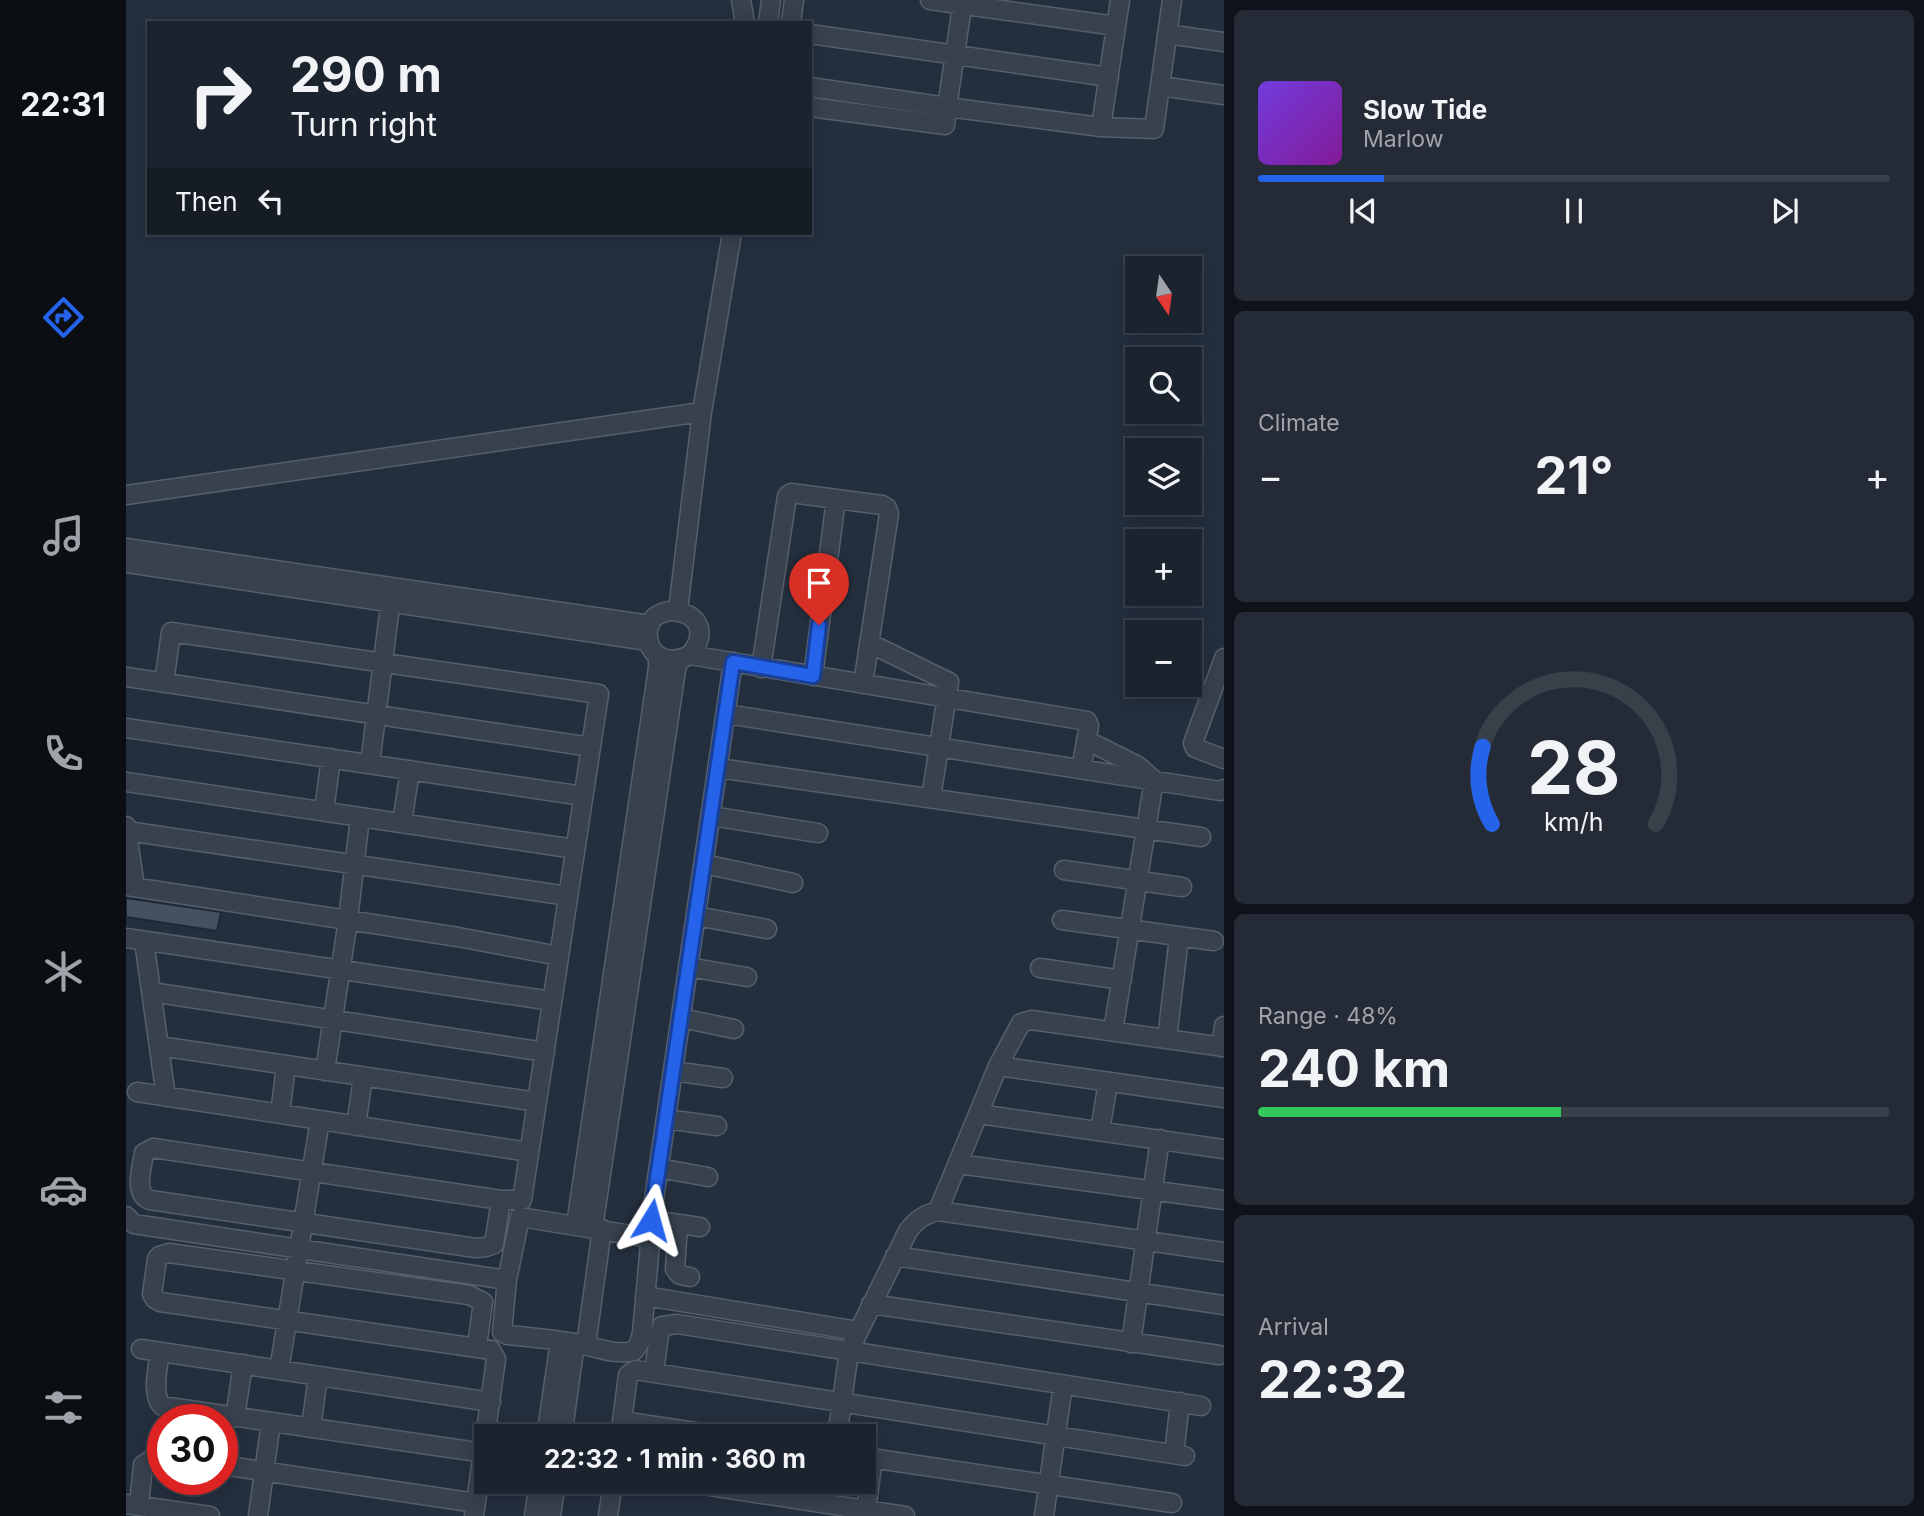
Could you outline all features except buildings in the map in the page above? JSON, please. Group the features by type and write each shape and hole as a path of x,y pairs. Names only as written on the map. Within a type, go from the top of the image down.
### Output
{"street":[{"path":"741,0 745,21"},
{"path":"768,21 771,0"},
{"path":"790,21 794,0"},
{"path":"930,0 963,2 1116,26"},
{"path":"1101,127 1120,0"},
{"path":"812,88 1101,127 1154,129 1172,0"},
{"path":"812,107 945,125 963,2"},
{"path":"812,34 1109,77"},
{"path":"1167,34 1224,42"},
{"path":"1160,86 1224,95"},
{"path":"678,610 702,412 732,235"},
{"path":"126,495 702,412"},
{"path":"761,668 787,496 792,493 883,505 888,512 863,684"},
{"path":"813,676 836,499"},
{"path":"126,548 652,640 668,660 684,658 733,662 1087,721 1089,726 1081,769"},
{"path":"126,563 392,594"},
{"path":"370,764 392,594"},
{"path":"564,1424 590,1228 676,670 697,646 699,635 696,624 689,615 678,610 657,616 652,640 656,681 590,1228"},
{"path":"164,683 171,632 599,694 522,1200 501,1200 153,1148 144,1153 140,1191 147,1199 486,1247 494,1244 496,1240 501,1200"},
{"path":"869,643 946,678 950,683 932,797"},
{"path":"1224,658 1216,700 1193,743 1195,748 1224,759"},
{"path":"648,1240 644,1237 520,1217 507,1280 502,1332 507,1335 624,1352 634,1351 639,1344 650,1244 648,1240 733,662"},
{"path":"126,677 591,747"},
{"path":"726,714 1220,791 1224,789"},
{"path":"126,728 583,796"},
{"path":"1086,740 1138,766 1154,779"},
{"path":"324,811 331,758"},
{"path":"718,768 1201,837"},
{"path":"402,823 410,770"},
{"path":"1113,1031 1154,779"},
{"path":"126,782 575,849"},
{"path":"711,816 818,834"},
{"path":"325,1071 348,920 360,817"},
{"path":"559,956 458,937 131,886 126,829 568,896"},
{"path":"704,864 793,883"},
{"path":"1065,870 1182,887"},
{"path":"696,916 767,929"},
{"path":"1062,920 1214,941"},
{"path":"1167,1039 1179,937"},
{"path":"166,1097 151,992 135,939 552,1001"},
{"path":"688,967 747,977"},
{"path":"1040,968 1122,980"},
{"path":"151,992 545,1052"},
{"path":"681,1018 734,1029"},
{"path":"938,1212 998,1066 1017,1028 1024,1021 1223,1047 1224,1026"},
{"path":"159,1046 537,1102"},
{"path":"280,1114 286,1065"},
{"path":"998,1066 1224,1097"},
{"path":"673,1071 723,1078"},
{"path":"356,1126 363,1077"},
{"path":"1100,1131 1108,1082"},
{"path":"137,1092 529,1152"},
{"path":"979,1114 1224,1149"},
{"path":"666,1119 717,1126"},
{"path":"279,1370 320,1120"},
{"path":"1132,1343 1160,1139"},
{"path":"958,1164 1224,1200"},
{"path":"659,1168 708,1177"},
{"path":"839,1424 849,1351 895,1255 917,1220 926,1214 938,1212 1224,1252"},
{"path":"126,1216 134,1224 507,1280"},
{"path":"651,1220 700,1227"},
{"path":"678,1224 675,1269 680,1275 690,1277"},
{"path":"477,1346 483,1307 479,1298 454,1292 169,1253 156,1259 152,1294 160,1302 491,1350 496,1359 488,1424"},
{"path":"895,1255 1224,1305"},
{"path":"645,1296 858,1331"},
{"path":"871,1304 1219,1355"},
{"path":"653,1373 662,1326 677,1324 1201,1406"},
{"path":"549,1424 574,1343"},
{"path":"141,1349 491,1402"},
{"path":"160,1352 156,1391 160,1404"},
{"path":"237,1404 243,1364"},
{"path":"622,1424 629,1374 635,1370 1179,1455 1180,1402"},
{"path":"311,1428 318,1376"},
{"path":"1044,1516 1063,1385"},
{"path":"238,1417 474,1452"},
{"path":"258,1516 271,1422"},
{"path":"876,1459 1049,1484 1151,1508 1172,1503"},
{"path":"147,1462 143,1465 132,1505 209,1516"},
{"path":"238,1467 475,1510"},
{"path":"534,1516 537,1494"},
{"path":"551,1516 554,1494"},
{"path":"608,1516 611,1494"},
{"path":"799,1494 825,1510 866,1510 905,1516"},
{"path":"866,1510 867,1494"}],"route":[{"path":"651,1220 733,662 813,676 819,625"}]}
